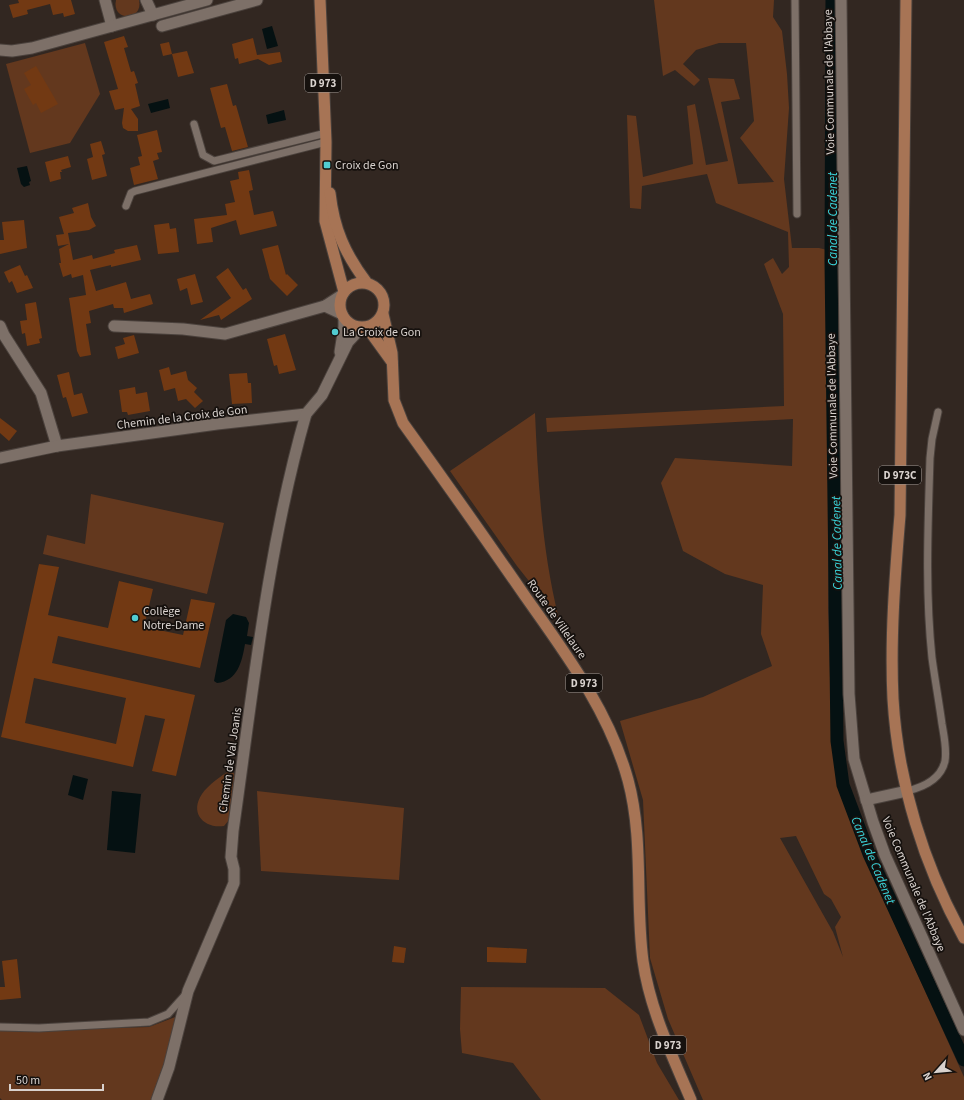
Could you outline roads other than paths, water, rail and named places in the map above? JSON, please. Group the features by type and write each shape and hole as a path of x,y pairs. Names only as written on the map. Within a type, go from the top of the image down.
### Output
{"main road":[{"name":"D 973","path":"320,0 327,165 325,220 339,267 343,294"},
{"name":"D 973C","path":"906,0 900,515 894,598 892,667 896,729 913,816 934,878 964,938"},
{"name":"D 973","path":"327,165 331,201 341,242 352,263 367,283"},
{"path":"362,328 375,324 383,314 384,299 374,286 367,283 354,284 343,294 340,301 343,316 351,325 362,328 371,333 392,362"},
{"name":"Route de Villelaure","path":"383,314 391,345 394,400 403,423 570,660 601,711 618,751 628,780 635,817 640,933 648,988 658,1018 691,1100"}],"street":[{"path":"105,0 112,26"},
{"path":"146,0 153,15"},
{"path":"0,50 12,51 32,48 208,0"},
{"path":"162,26 257,0"},
{"name":"Voie Communale de l'Abbaye","path":"841,0 849,694 854,759 885,855 964,1030"},
{"path":"114,326 183,329 225,334 325,306 343,294"},
{"path":"325,306 343,316 344,327 338,360"},
{"path":"0,326 4,335 41,392 56,446"},
{"path":"306,414 322,395 348,342 362,328"},
{"name":"Chemin de la Croix de Gon","path":"0,458 56,446 217,424 306,414"},
{"name":"Chemin de Val Joanis","path":"157,1100 169,1067 188,991 234,883 234,869 231,857 233,831 267,593 283,507 306,414"},
{"path":"866,800 907,791"}],"lane":[{"path":"795,0 798,214"},
{"path":"194,124 203,155 214,160 326,138"},
{"path":"126,206 131,194 135,191 326,138"},
{"path":"907,791 924,786 933,780 940,772 945,760 943,732 932,659 927,588 930,458 932,439 938,412"},
{"path":"0,1027 38,1028 150,1022 168,1014 188,991"}],"waterway":[{"name":"Canal de Cadenet","path":"832,0 831,261 837,741 843,785 869,854 964,1060"}],"place":[{"name":"Croix de Gon","path":"327,165"},
{"name":"La Croix de Gon","path":"335,332"},
{"name":"Collège Notre-Dame","path":"135,618"}]}
